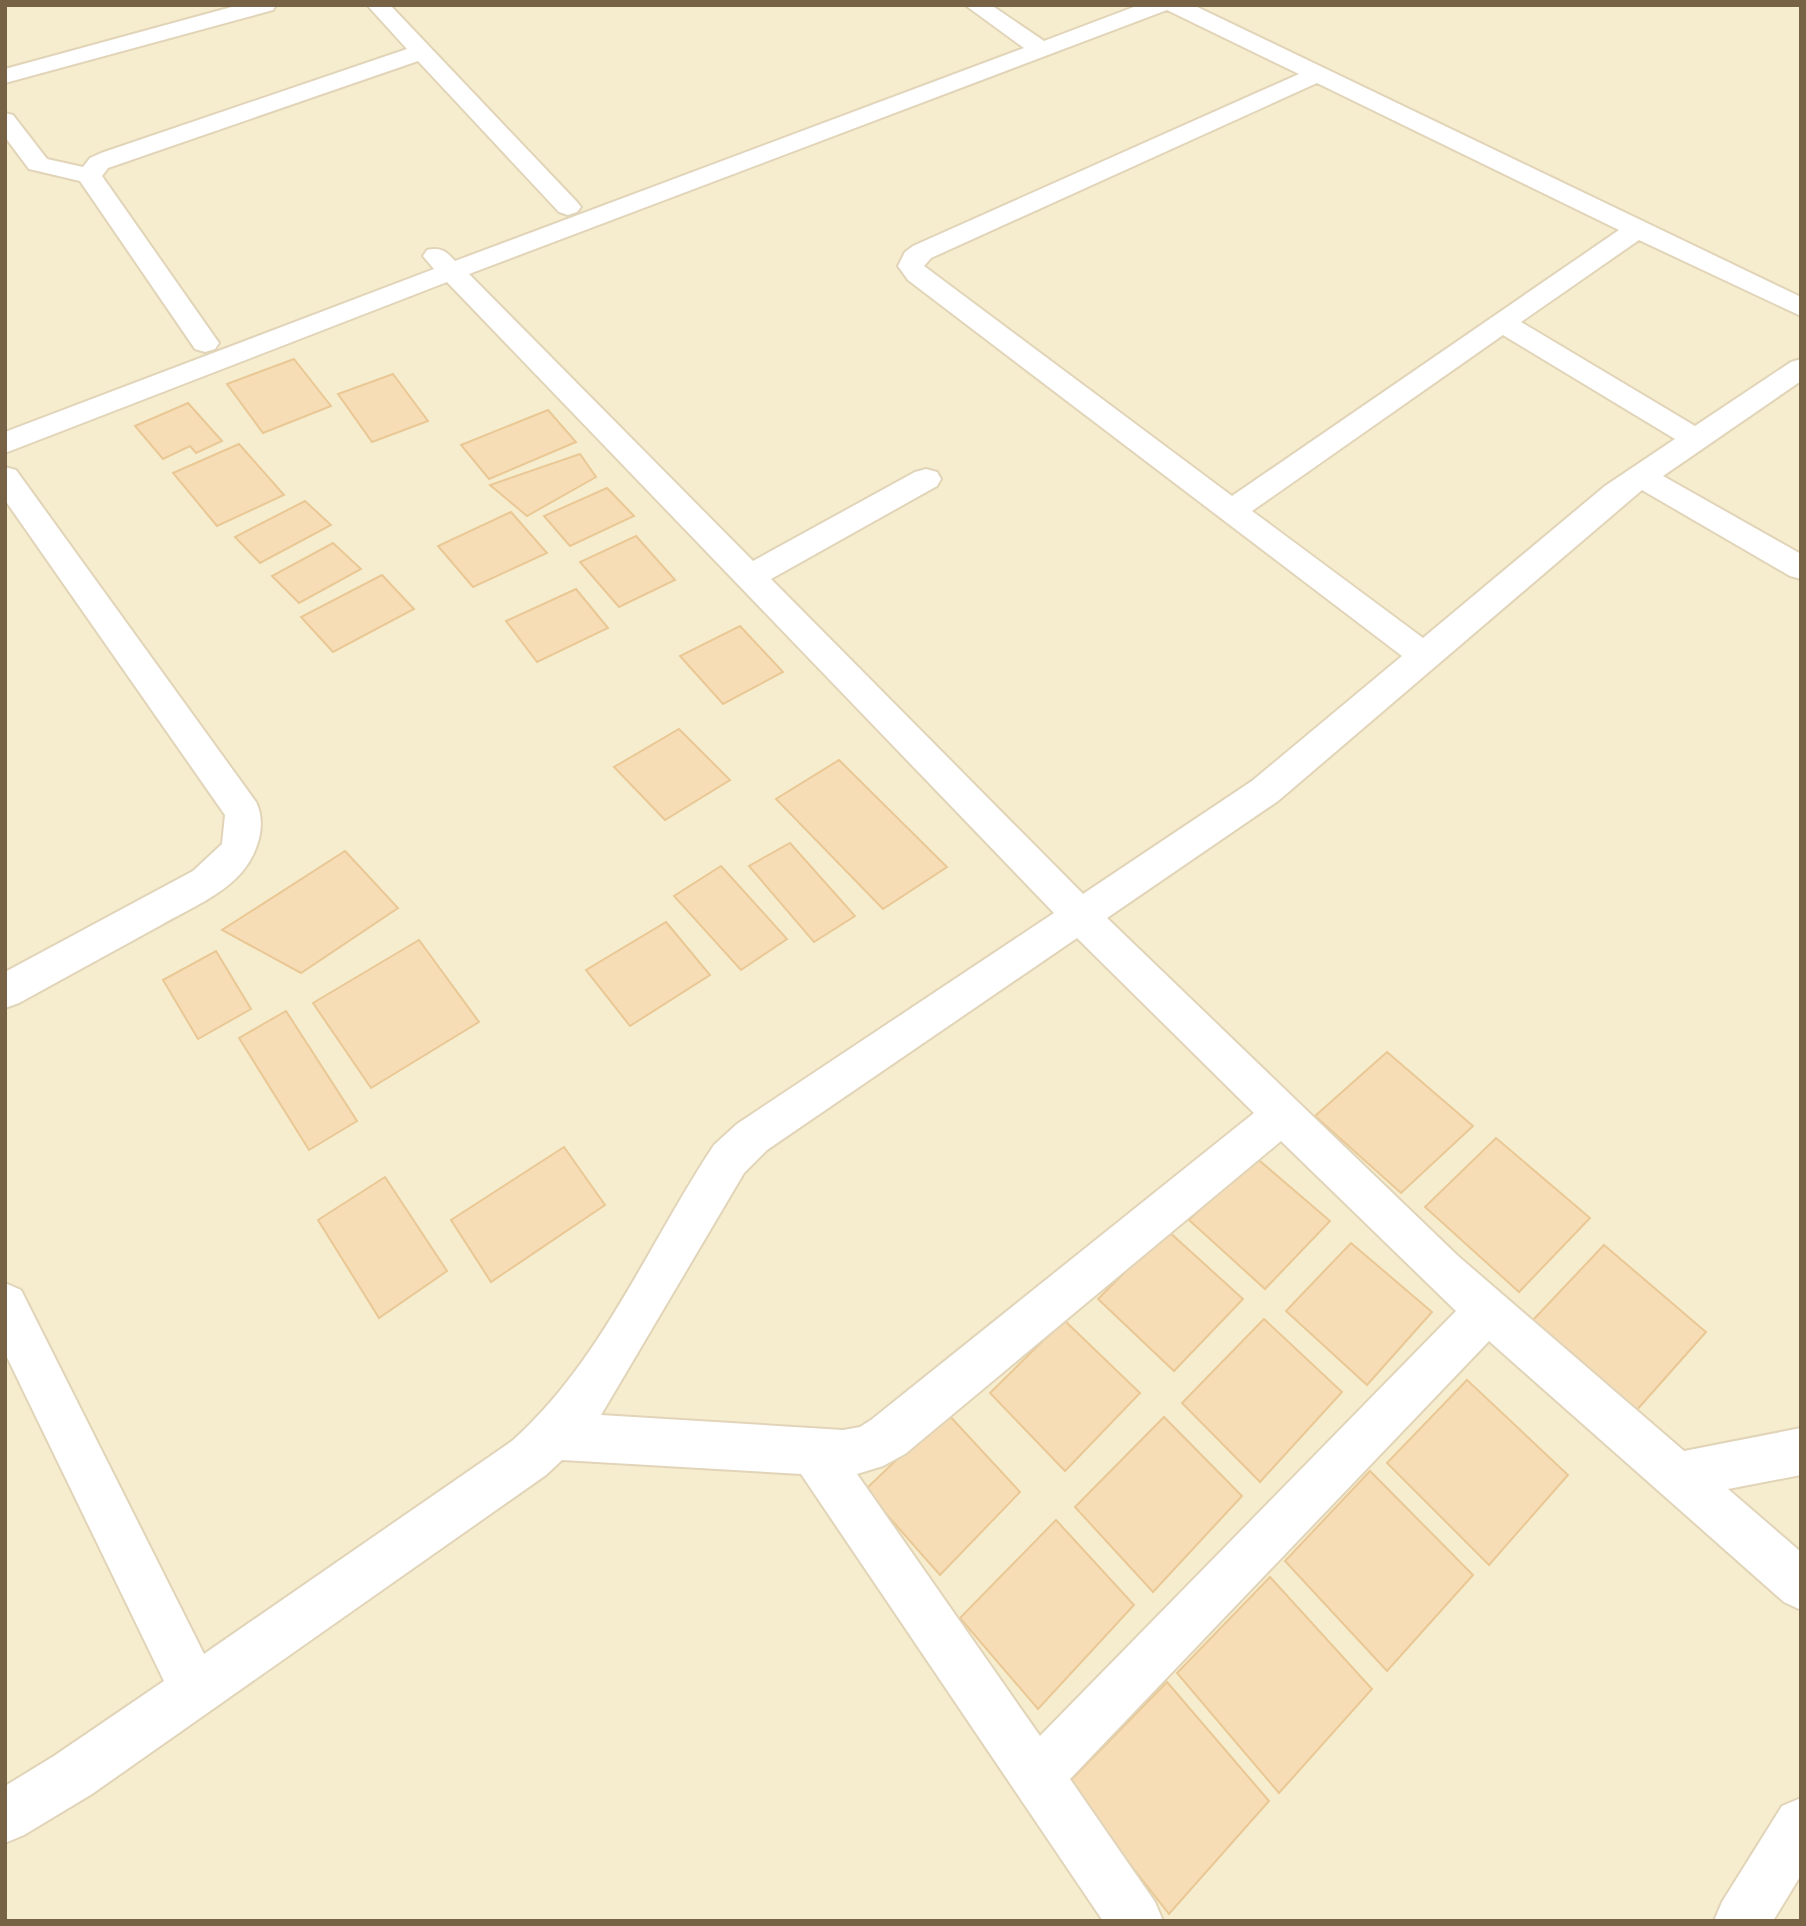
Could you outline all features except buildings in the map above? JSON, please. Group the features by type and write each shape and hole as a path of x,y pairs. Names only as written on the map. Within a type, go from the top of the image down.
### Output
{"street":[{"path":"5,76 265,5"},
{"path":"378,5 568,207"},
{"path":"976,5 1031,43"},
{"path":"5,443 444,264 1031,43 1103,5"},
{"path":"5,418 205,343 444,264 568,207 1031,43 1160,5"},
{"path":"1175,5 1801,309"},
{"path":"89,176 99,163 110,158 422,52"},
{"path":"1317,74 922,252 914,258 911,266 917,274 1424,656"},
{"path":"5,120 38,164 89,176 205,343"},
{"path":"1231,511 1637,229"},
{"path":"444,264 1080,916 1443,1271 1801,1585"},
{"path":"1503,323 1696,439"},
{"path":"5,1816 73,1775 529,1458 554,1436 578,1411 597,1383 729,1159 752,1137 1280,780 1616,493 1801,368"},
{"path":"1640,476 1801,568"},
{"path":"5,477 243,813 244,836 230,863 206,882 5,991"},
{"path":"751,576 926,479"},
{"path":"554,1436 843,1453 866,1449 888,1437 1283,1114"},
{"path":"1037,1776 1488,1310"},
{"path":"6,1312 195,1690"},
{"path":"813,1451 1136,1921"},
{"path":"1677,1476 1801,1451"},
{"path":"1741,1921 1801,1825"}],"shaded area":[{"path":"5,5 1801,5 1801,1921 5,1921"}]}
